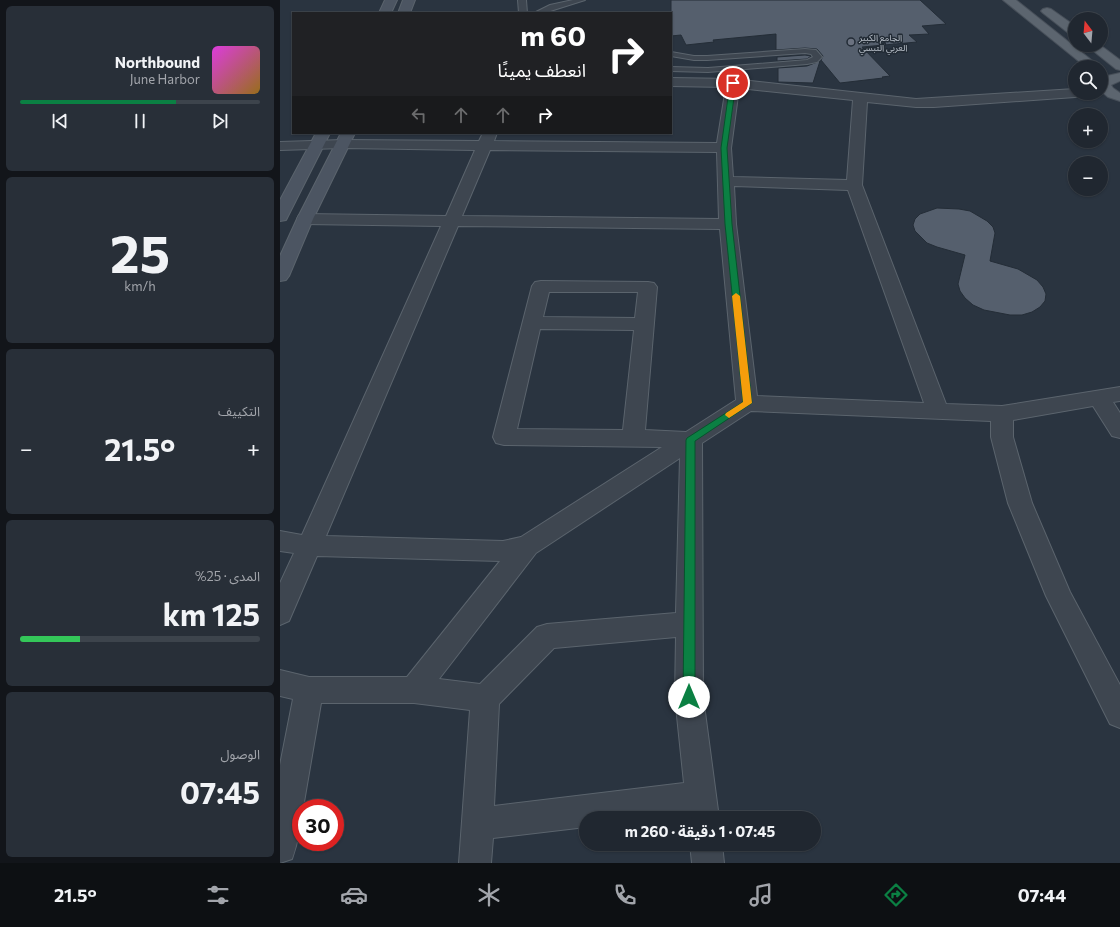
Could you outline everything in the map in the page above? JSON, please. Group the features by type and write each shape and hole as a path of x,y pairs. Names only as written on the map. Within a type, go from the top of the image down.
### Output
{"main road":[{"path":"1009,0 1085,60"},
{"path":"1038,5 1068,27"},
{"path":"1101,52 1120,66"},
{"path":"1108,82 1120,77"},
{"path":"1108,88 1120,98"}],"street":[{"path":"385,12 391,0"},
{"path":"404,12 409,0"},
{"path":"672,82 733,83 860,98 934,104 1068,94"},
{"path":"733,83 724,148 728,224 747,403"},
{"path":"860,98 854,185 938,411"},
{"path":"280,146 319,139 487,139 724,148"},
{"path":"280,216 319,139"},
{"path":"280,276 304,219 346,139"},
{"path":"280,613 487,139"},
{"path":"726,181 854,185"},
{"path":"304,219 451,222 728,224"},
{"path":"633,438 648,287 541,286 504,437 691,440"},
{"path":"532,323 644,324"},
{"path":"414,690 527,546 747,403 1002,414 1120,394"},
{"path":"1098,397 1120,430"},
{"path":"1002,414 1002,437 1020,502 1059,596 1120,714"},
{"path":"478,824 702,807 689,697 691,440"},
{"path":"280,542 309,546 502,550 527,546"},
{"path":"476,863 485,698 547,636 689,624"},
{"path":"280,683 309,690 414,690 485,698"},
{"path":"280,847 309,690"},
{"path":"707,851 708,863"}],"lane":[{"path":"522,0 523,12"},
{"path":"541,12 581,0"},
{"path":"672,54 694,58 707,58 805,51 813,52 818,57 808,62 708,70 672,69"}],"building":[{"path":"671,0 920,0 946,24 922,26 929,34 909,35 917,42 862,47 890,76 840,83 821,60 823,56 817,49 805,48 776,50 776,34 713,40 714,42 686,45 681,35 672,36"},
{"path":"811,56 807,59 777,61 777,57"},
{"path":"820,61 813,83 778,82 778,68 807,66"},
{"path":"937,208 970,211 987,221 993,227 995,233 990,261 1018,269 1037,280 1043,287 1046,294 1045,301 1040,307 1032,312 1022,315 1010,315 984,310 973,305 965,298 960,291 958,284 965,255 927,243 915,231 913,225 915,219 920,214"}],"slow traffic":[{"path":"729,415 747,403 736,296"}],"place":[{"name":"الجامع الكبير العربي التبسي","path":"851,42"}],"route":[{"path":"689,697 691,440 747,403 728,224 724,148 733,83"}]}
